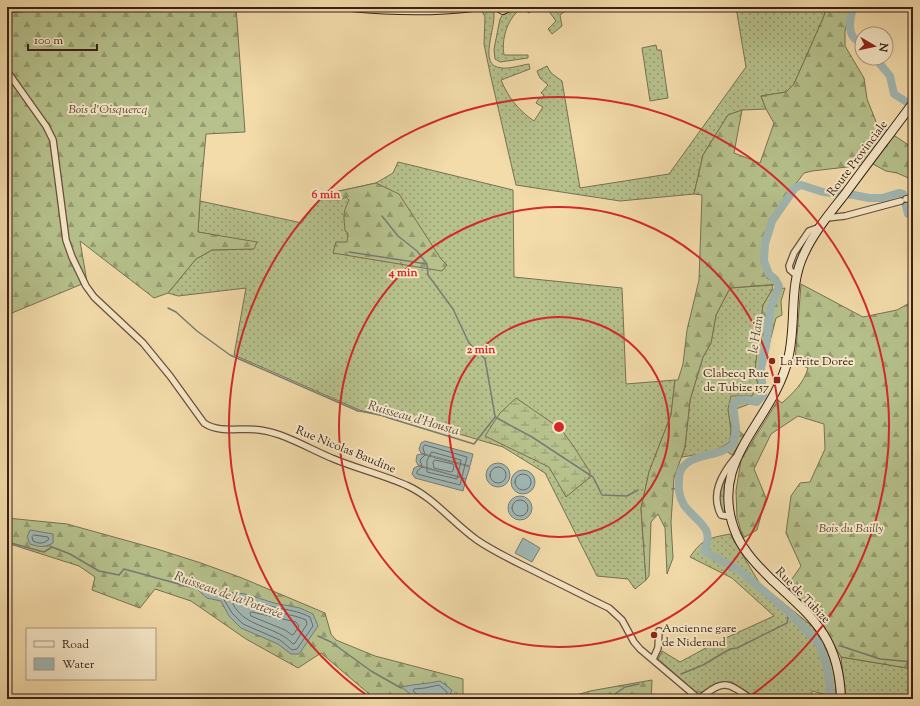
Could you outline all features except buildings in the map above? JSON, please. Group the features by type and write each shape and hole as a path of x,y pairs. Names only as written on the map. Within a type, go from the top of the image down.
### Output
{"main road":[{"path":"351,7 408,11 474,7"},
{"path":"498,7 503,10 510,7"},
{"name":"Route Provinciale","path":"793,294 796,275 804,253 820,227 913,104"},
{"name":"Rue de Tubize","path":"793,294 790,347 785,369 776,390 738,454 732,472 729,489 728,499 730,516 738,538 751,557 810,617 825,635 837,663 840,678 841,699"}],"street":[{"name":"Rue Nicolas Baudine","path":"7,71 46,126 53,140 66,240 74,261 91,293 143,344 170,376 204,423 218,429 255,429 277,434 297,441 350,465 415,489 467,532 489,547 509,559 609,608 622,620 636,645 699,699"},
{"path":"827,218 846,216 913,197"},
{"name":"Rue de Tubize","path":"730,516 721,515 717,504 717,491 726,470 738,454"},
{"path":"653,659 658,648 659,631"},
{"path":"699,699 712,689 724,685 733,686 751,699"}],"green space":[{"name":"Bois d'Oisquercq","path":"89,7 236,7 245,132 206,134 198,232 257,242 254,249 212,250 196,259 168,293 154,298 80,241 87,282 7,315 7,13"},
{"path":"513,7 536,7 529,13 522,8 509,22 503,48 504,55 528,55 528,58 500,62 495,59 494,49 500,19 503,14"},
{"path":"546,7 571,7 560,15 562,26 552,34 548,29 556,21"},
{"path":"736,7 826,7 824,16 794,84 786,92 761,96 766,109 742,110 728,115 703,155 694,194 620,201 516,185 484,44 485,17 481,9 493,9 494,16 489,53 490,60 494,66 505,68 529,64 530,69 501,80 510,98 518,108 534,121 543,107 536,103 539,98 542,99 544,95 541,93 548,85 540,78 537,71 547,66 551,73 562,81 580,188 669,174 746,67"},
{"path":"826,7 851,7 845,31 845,46 854,61 854,66 857,66 864,78 867,99 877,124 913,148 913,180 897,173 886,171 873,164 812,171 804,173 777,209 761,258 767,278 779,284 730,288 716,315 711,343 703,357 690,400 685,447 674,478 671,522 673,558 667,574 665,528 658,514 651,522 649,576 646,580 641,508 649,472 671,415 675,380 678,380 683,364 687,330 699,280 702,195 694,194 703,155 728,115 742,110 734,153 760,163 774,123 761,96 786,92 794,84 824,16"},
{"path":"656,45 657,50 661,50 668,98 650,101 642,48"},
{"path":"398,162 513,190 514,277 622,288 626,384 675,380 671,415 649,472 641,508 646,580 635,589 628,579 597,576 545,473 503,447 439,428 364,412 234,355 246,288 178,296 168,293 196,259 212,250 253,249 256,243 198,232 200,201 302,223 319,200 330,193 376,183 393,173"},
{"path":"376,183 399,194 441,259 447,265 442,271 333,253 336,242 347,242 348,233 345,231 344,215 349,200 346,197 340,200 319,200 330,193"},
{"name":"Bois du Bailly","path":"801,284 863,317 897,310 913,301 913,669 841,657 820,619 787,586 801,566 786,533 791,496 800,483 810,482 825,449 824,424 798,416 771,434 754,469 766,498 757,530 743,538 737,517 736,491 741,460 778,400 782,403 794,391 801,383 808,368 795,362"},
{"path":"773,285 772,290 763,305 755,370 758,385 752,396 728,409 731,429 730,442 713,452 682,457 685,447 690,400 703,357 711,343 716,315 730,288"},
{"path":"785,288 781,301 782,315 776,318 764,365 763,376 766,389 757,401 736,409 739,431 745,436 732,455 726,451 719,455 713,452 730,442 731,429 728,409 731,396 752,396 758,385 755,370 763,305 772,290"},
{"path":"516,398 561,429 590,472 589,478 566,497 549,467 485,436 500,413"},
{"path":"724,479 726,479 724,487 725,515 721,510 719,501"},
{"path":"7,518 67,524 157,549 242,578 325,613 331,634 336,640 375,656 463,679 463,699 375,699 321,653 298,668 246,639 191,601 155,589 140,608 92,590 95,577 79,566 7,543"},
{"path":"730,534 760,584 813,627 827,651 833,667 836,685 836,699 831,699 831,696 812,691 811,699 757,699 732,682 717,683 704,692 696,692 658,659 662,651 680,662 717,642 774,616 732,578 690,557 698,546 707,540"},
{"path":"841,657 913,669 910,699 846,699"},
{"path":"652,680 651,699 563,699 590,691"}],"water":[{"path":"425,441 473,454 470,466 421,453 419,449 421,443"},
{"path":"421,454 470,467 466,479 418,465 416,461 417,455"},
{"path":"498,463 503,464 509,470 509,480 503,486 498,487 493,486 487,480 486,475 487,470 493,464"},
{"path":"418,466 466,479 463,491 415,478 412,474 414,468"},
{"path":"523,470 528,471 534,477 534,487 528,493 523,494 518,493 512,487 511,482 512,477 518,471"},
{"path":"520,496 525,497 531,503 531,513 525,519 520,520 515,519 509,513 508,508 509,503 515,497"},
{"path":"30,530 53,534 53,543 47,546 36,546 30,544 27,537"},
{"path":"523,538 540,548 532,562 515,553"},
{"path":"197,589 246,594 274,603 300,608 313,614 318,626 299,654 291,654 278,644 241,628 229,616 221,601 207,598"},
{"path":"440,681 452,690 448,699 417,699 401,687 430,683"}],"waterway":[{"name":"le Hain","path":"853,7 850,23 854,38"},
{"path":"882,66 890,76 894,94 905,101"},
{"name":"le Hain","path":"829,699 830,685 826,664 819,644 789,612 740,571 704,551 708,536 703,525 684,505 680,497 679,474 684,465 694,459 717,453 733,445 736,428 733,405 738,400 757,402 763,395 761,368 766,346 771,306 779,286 775,279 769,274 764,261 765,244 772,221 795,188 801,185 823,192 869,198 882,198 899,193 903,194 908,214 913,215"},
{"path":"382,216 398,236 417,251 427,264"},
{"path":"349,252 427,264 428,275 453,309 469,343 485,359 495,416"},
{"name":"Ruisseau d'Housta","path":"168,308 176,312 197,331 230,355 358,411 376,413 474,444 495,417 532,437 593,477 602,495 627,496 638,490"},
{"name":"Ruisseau d'Housta","path":"672,489 678,488"},
{"name":"Ruisseau de la Potterée","path":"7,542 44,552 52,547 70,554 99,571 119,575 124,569 197,589"},
{"name":"Ruisseau de la Potterée","path":"681,674 703,665 730,649 737,648 787,623 789,612"},
{"name":"Ruisseau de la Potterée","path":"318,636 331,642 371,671 401,688"},
{"path":"841,646 880,659 913,662"},
{"name":"Ruisseau de la Potterée","path":"608,699 625,687 639,684"},
{"name":"le Hain","path":"823,699 829,697"}],"place":[{"name":"La Frite Dorée","path":"772,361"},
{"name":"Clabecq Rue de Tubize 157","path":"777,380"},
{"name":"Ancienne gare de Niderand","path":"654,635"}]}
